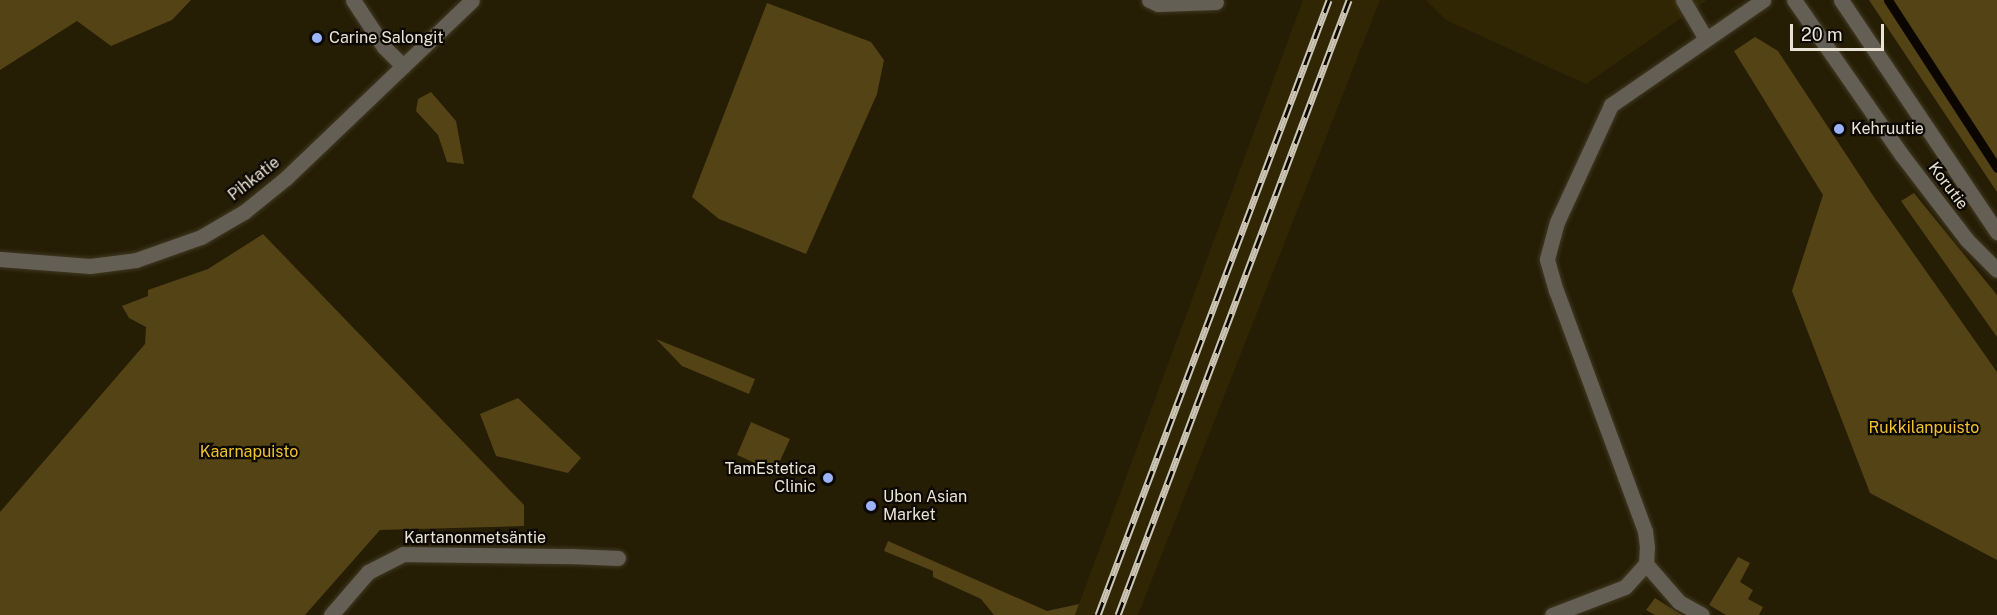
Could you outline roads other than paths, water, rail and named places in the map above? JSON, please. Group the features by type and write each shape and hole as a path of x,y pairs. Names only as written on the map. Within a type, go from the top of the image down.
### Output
{"street":[{"path":"353,0 384,47 403,66"},
{"name":"Pihkatie","path":"0,258 90,266 136,260 201,237 270,192 472,0"},
{"path":"1149,0 1158,4 1217,1"},
{"path":"1683,0 1706,39"},
{"path":"1702,615 1679,602 1646,564 1645,531 1556,291 1547,259 1557,222 1611,105 1763,0"},
{"name":"Korutie","path":"1794,0 1901,154 1966,240 1997,270"},
{"name":"Korutie","path":"1841,0 1997,232"},
{"name":"Kartanonmetsäntie","path":"331,615 368,572 403,554 618,558"},
{"path":"1552,615 1625,587 1646,564"}],"waterway":[{"path":"1888,0 1997,168"}],"railway":[{"path":"1098,615 1329,0"},
{"path":"1118,615 1349,0"}],"place":[{"name":"Carine Salongit","path":"317,38"},
{"name":"Kehruutie","path":"1839,129"},
{"name":"TamEstetica Clinic","path":"828,478"},
{"name":"Ubon Asian Market","path":"871,506"}],"park label":[{"name":"Rukkilanpuisto","path":"1924,428"},
{"name":"Kaarnapuisto","path":"249,452"}]}
